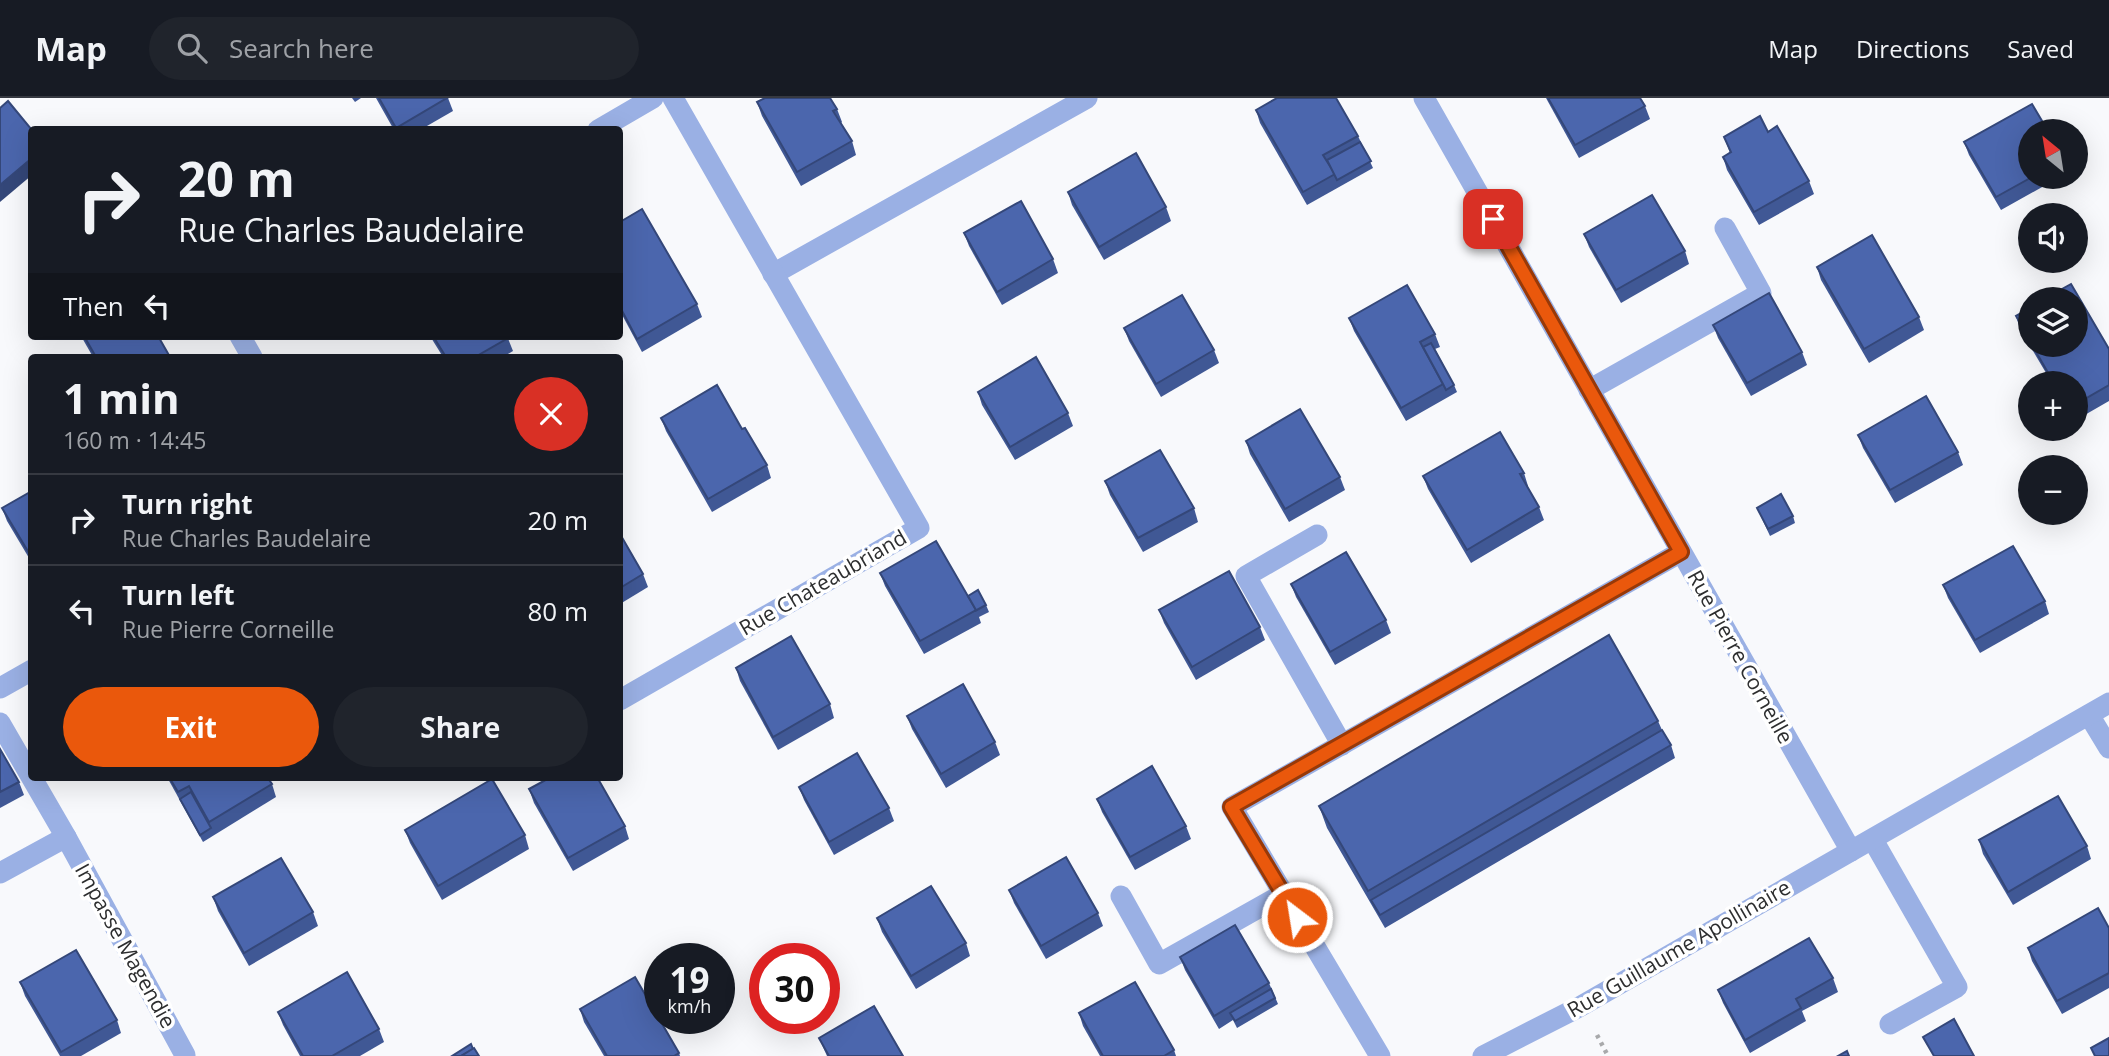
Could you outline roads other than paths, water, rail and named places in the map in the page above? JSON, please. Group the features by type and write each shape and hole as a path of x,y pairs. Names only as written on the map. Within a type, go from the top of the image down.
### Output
{"street":[{"path":"605,126 653,98"},
{"name":"Rue Chateaubriand","path":"623,698 919,528 673,98"},
{"path":"773,274 1087,98"},
{"name":"Rue Pierre Corneille","path":"1424,98 1851,851"},
{"path":"1589,390 1761,293 1725,228"},
{"path":"1317,535 1246,576 1342,745"},
{"path":"1380,1056 1231,807 1681,552"},
{"path":"0,688 28,672"},
{"name":"Rue Guillaume Apollinaire","path":"1483,1056 1581,1006 2109,704"},
{"path":"2090,715 2109,748"},
{"name":"Impasse Magendie","path":"0,723 28,771"},
{"name":"Impasse Magendie","path":"34,781 185,1055"},
{"path":"0,873 66,837"},
{"path":"1873,840 1957,987 1890,1024"},
{"path":"1121,896 1159,964 1283,894"}]}
